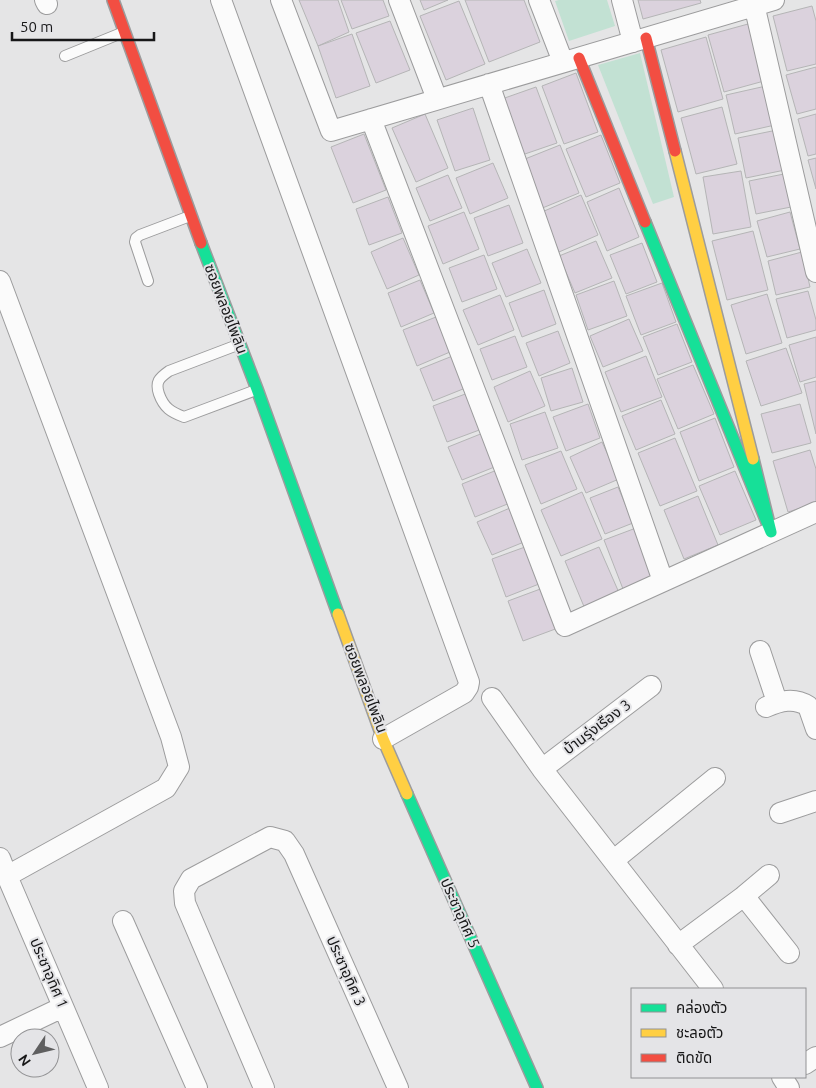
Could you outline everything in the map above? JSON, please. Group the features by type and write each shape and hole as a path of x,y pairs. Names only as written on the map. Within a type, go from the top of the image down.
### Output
{"street":[{"name":"ซอยพลอยไพลิน","path":"114,0 191,216 257,389 383,739 464,693 469,682 221,0"},
{"path":"280,0 331,131 639,40 753,3 774,0"},
{"path":"399,0 438,99"},
{"path":"539,0 571,60 771,532"},
{"path":"622,0 639,40 771,532"},
{"path":"753,3 816,272"},
{"path":"489,84 663,582"},
{"path":"371,119 566,626 816,512"},
{"path":"0,281 171,737 179,768 166,788 3,867"},
{"path":"760,651 771,705 791,701 801,702 808,706 816,729"},
{"name":"บ้านรุ่งเรือง 3","path":"542,769 652,686"},
{"path":"492,698 542,769 712,988"},
{"name":"ประชาอุทิศ 5","path":"383,739 536,1088"},
{"path":"614,860 714,778"},
{"path":"780,813 816,801"},
{"name":"ประชาอุทิศ 3","path":"264,1088 185,903 184,891 191,879 270,837 284,841 294,854 398,1088"},
{"name":"ประชาอุทิศ 1","path":"3,867 98,1088"},
{"path":"678,945 769,875"},
{"path":"744,896 790,954"},
{"path":"123,921 197,1088"},
{"path":"0,1038 63,1006"}],"lane":[{"path":"65,56 125,31"},
{"path":"148,281 135,242 136,238 191,216"},
{"path":"240,344 169,370 160,377 157,386 162,403 172,413 184,417 257,389"}],"green space":[{"path":"607,0 615,26 569,41 555,1"},
{"path":"640,53 674,197 653,204 598,65"}],"building":[{"path":"299,0 338,0 349,32 318,46"},
{"path":"341,0 383,0 389,16 352,29"},
{"path":"420,0 448,0 424,10"},
{"path":"465,0 524,0 540,42 489,62"},
{"path":"638,0 700,0 701,3 643,19"},
{"path":"459,1 485,64 446,80 420,16"},
{"path":"812,6 816,21 816,64 787,71 773,16"},
{"path":"390,21 410,70 376,83 356,33"},
{"path":"748,24 764,81 724,92 708,35"},
{"path":"352,34 370,86 336,98 318,46"},
{"path":"706,37 723,99 678,112 661,50"},
{"path":"816,67 816,109 797,114 786,75"},
{"path":"576,73 598,132 564,144 542,86"},
{"path":"766,86 775,125 735,134 726,95"},
{"path":"536,87 557,143 519,156 499,100"},
{"path":"722,107 737,164 696,174 681,118"},
{"path":"473,108 490,160 455,171 437,120"},
{"path":"425,114 448,168 416,182 392,128"},
{"path":"816,114 816,154 808,156 798,119"},
{"path":"777,130 785,170 746,178 738,138"},
{"path":"364,134 386,190 353,203 331,147"},
{"path":"601,135 620,183 586,197 566,149"},
{"path":"560,145 579,193 540,209 520,161"},
{"path":"816,158 816,189 808,160"},
{"path":"493,163 508,198 470,214 456,178"},
{"path":"741,171 751,227 713,234 703,177"},
{"path":"784,174 791,207 756,214 749,181"},
{"path":"448,175 462,208 430,221 416,188"},
{"path":"619,188 639,237 607,251 587,202"},
{"path":"581,195 598,235 559,252 542,212"},
{"path":"388,197 402,233 369,245 356,209"},
{"path":"509,205 523,243 488,256 474,218"},
{"path":"464,212 479,249 443,264 428,226"},
{"path":"790,212 800,249 767,257 757,221"},
{"path":"753,231 768,290 727,300 712,241"},
{"path":"403,238 419,275 387,289 371,252"},
{"path":"596,241 612,278 575,293 559,256"},
{"path":"642,243 657,282 626,294 610,255"},
{"path":"527,249 541,283 506,297 492,263"},
{"path":"802,252 810,287 776,295 768,261"},
{"path":"484,255 497,289 462,302 449,268"},
{"path":"420,280 434,313 401,327 388,293"},
{"path":"614,281 627,316 588,330 576,295"},
{"path":"662,283 676,322 641,335 626,296"},
{"path":"544,290 556,324 522,337 509,303"},
{"path":"808,291 816,320 816,330 787,338 776,299"},
{"path":"767,294 782,343 746,354 731,305"},
{"path":"500,295 514,330 478,345 463,310"},
{"path":"436,317 450,352 417,366 403,330"},
{"path":"629,319 643,351 603,367 590,336"},
{"path":"677,324 692,362 658,375 643,337"},
{"path":"558,331 570,363 539,376 526,343"},
{"path":"515,336 527,367 492,380 480,349"},
{"path":"816,337 816,377 800,382 789,345"},
{"path":"786,348 802,393 761,406 746,361"},
{"path":"455,355 468,387 433,401 420,369"},
{"path":"646,356 662,397 621,412 605,372"},
{"path":"693,365 714,414 678,429 657,379"},
{"path":"572,368 583,402 551,411 541,378"},
{"path":"530,371 545,406 508,422 494,387"},
{"path":"816,381 816,434 804,384"},
{"path":"468,393 482,429 447,442 433,406"},
{"path":"661,400 675,434 636,450 622,416"},
{"path":"588,404 600,438 566,451 553,417"},
{"path":"800,404 811,443 772,453 761,414"},
{"path":"545,412 558,448 522,460 510,424"},
{"path":"715,418 734,467 699,481 680,432"},
{"path":"483,433 497,466 462,480 448,447"},
{"path":"675,438 697,491 660,506 638,453"},
{"path":"602,442 619,479 586,493 570,457"},
{"path":"810,450 816,469 816,503 788,512 773,461"},
{"path":"561,451 577,489 541,504 525,465"},
{"path":"497,470 510,503 475,517 462,484"},
{"path":"735,471 756,520 720,535 699,486"},
{"path":"618,487 633,523 605,534 590,498"},
{"path":"582,492 602,539 561,556 541,510"},
{"path":"698,496 718,545 684,559 664,510"},
{"path":"510,508 524,542 492,555 477,522"},
{"path":"636,528 655,577 623,589 604,540"},
{"path":"525,547 539,584 506,597 492,559"},
{"path":"599,547 620,595 585,609 565,561"},
{"path":"543,588 558,628 523,641 508,601"}],"traffic: fast":[{"path":"645,222 771,532 753,459"},
{"path":"201,243 257,389 338,614"},
{"path":"407,794 537,1088"}],"traffic: slow":[{"path":"675,151 753,459"},
{"path":"338,614 383,739 407,794"}],"traffic: jam":[{"path":"113,0 201,243"},
{"path":"646,38 675,151"},
{"path":"579,58 645,222"}]}
